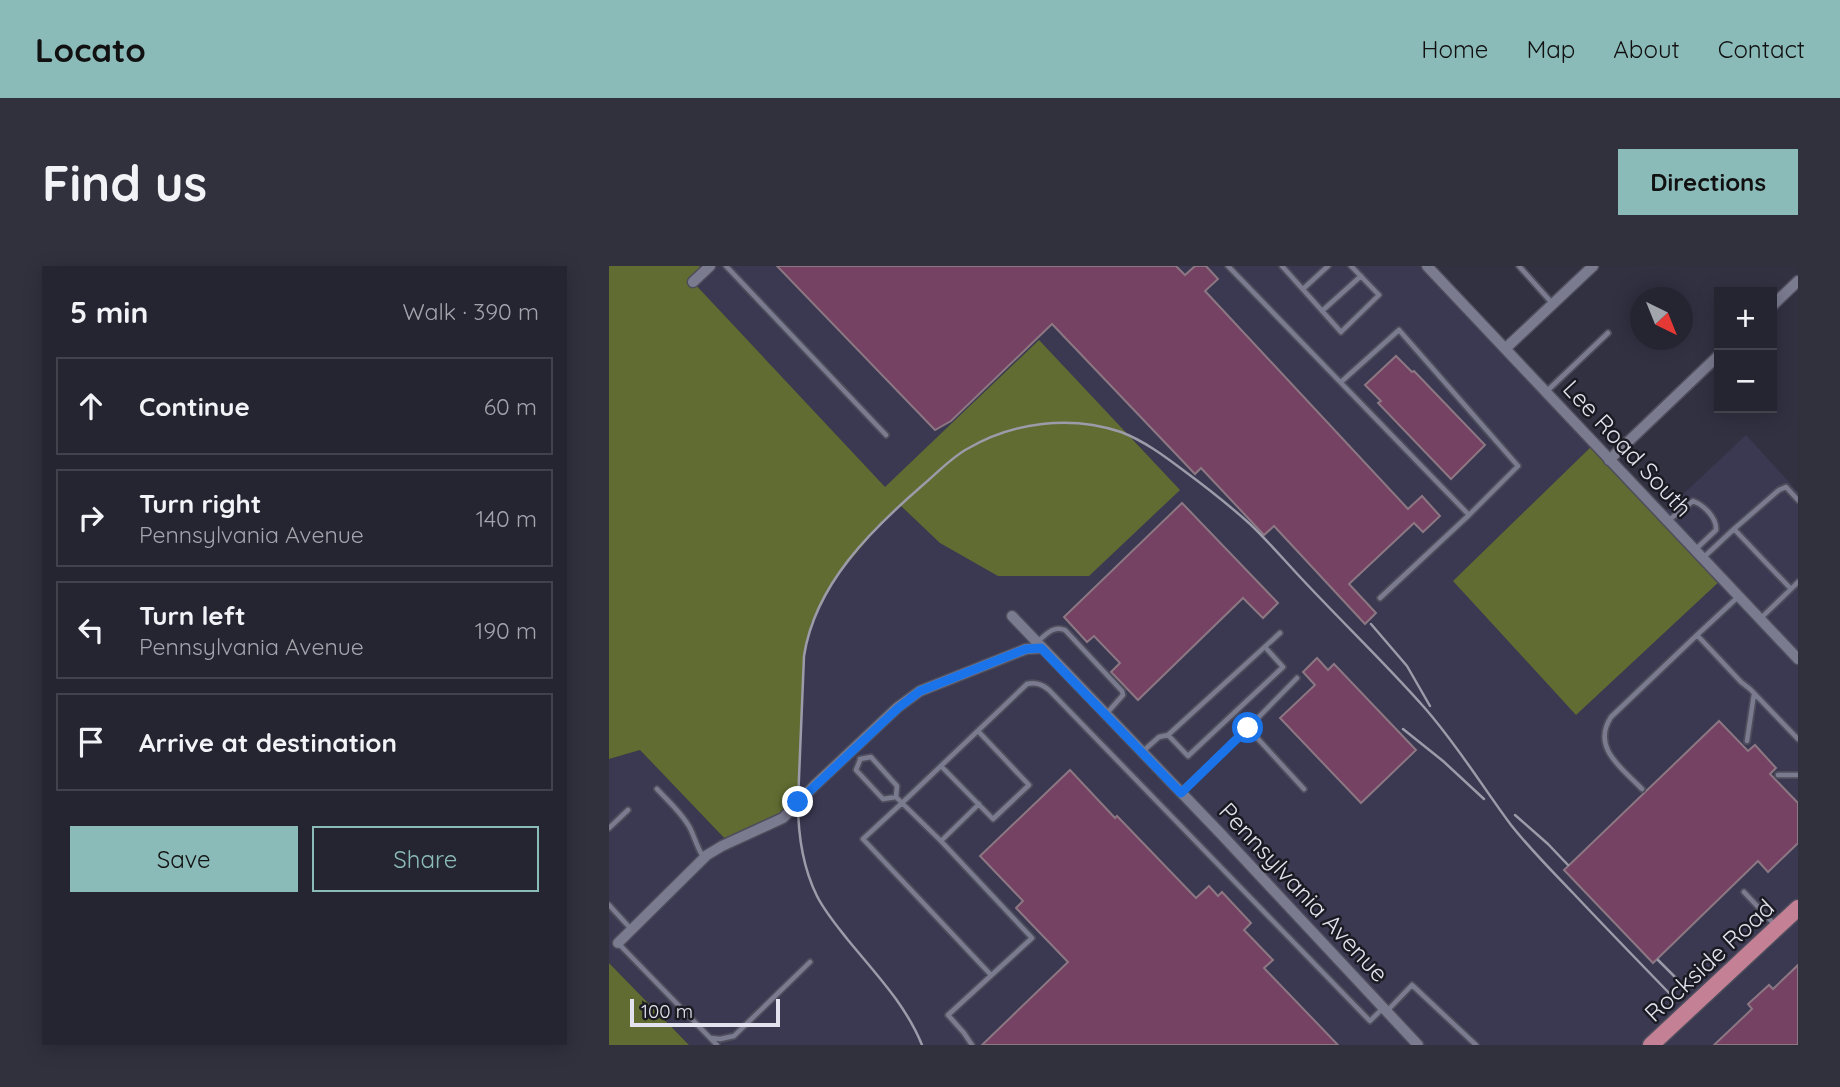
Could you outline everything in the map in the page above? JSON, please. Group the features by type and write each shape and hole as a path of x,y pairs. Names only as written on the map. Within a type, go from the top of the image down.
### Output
{"main road":[{"name":"Rockside Road","path":"1651,1045 1798,908"}],"street":[{"path":"692,282 710,266"},
{"name":"Lee Road South","path":"1427,266 1798,659"},
{"path":"1506,348 1593,266"},
{"path":"1777,301 1798,281"},
{"path":"1609,460 1714,360"},
{"name":"Pennsylvania Avenue","path":"1012,616 1418,1045"},
{"path":"618,943 704,859 722,846 783,818 851,751 920,691 1039,645"}],"lane":[{"path":"726,266 885,435"},
{"path":"1228,266 1469,515"},
{"path":"1283,266 1341,332 1379,295 1351,266"},
{"path":"1303,289 1328,266"},
{"path":"1519,266 1553,304"},
{"path":"1322,311 1360,276"},
{"path":"1341,382 1399,330 1517,466 1380,598"},
{"path":"1546,392 1608,333"},
{"path":"1699,554 1786,487 1798,500"},
{"path":"1668,522 1691,501 1703,506 1717,525 1699,554"},
{"path":"1734,529 1791,589"},
{"path":"1760,619 1798,582"},
{"path":"1642,789 1607,751 1604,729 1611,717 1739,596"},
{"path":"1039,645 1055,628 1065,630 1122,691 1123,695 1105,715"},
{"path":"1142,752 1160,737 1168,736 1280,633"},
{"path":"1697,635 1798,739"},
{"path":"1168,736 1188,756 1283,667 1265,647"},
{"path":"1181,793 1297,678"},
{"path":"991,975 863,839 1027,684 1035,683 1043,685 1370,1021 1412,985 1476,1045"},
{"path":"1747,741 1754,693"},
{"path":"1248,728 1304,789"},
{"path":"941,766 993,819 1029,785 978,731"},
{"path":"851,751 860,760"},
{"path":"860,760 871,757 897,786 896,797"},
{"path":"860,760 856,770 883,799 896,797"},
{"path":"1778,775 1798,775"},
{"path":"657,789 686,822 704,859"},
{"path":"896,797 1032,938 949,1015 972,1045"},
{"path":"940,841 979,804"},
{"path":"609,828 628,810"},
{"path":"1744,892 1777,928"},
{"path":"609,905 631,930"},
{"path":"618,943 717,1045"},
{"path":"710,1038 720,1040 734,1036 810,962"}],"shaded area":[{"path":"710,266 1427,266 1661,515 1746,435 1798,492 1798,1045 689,1045 609,963 609,759 640,750 729,843 798,802 804,656 811,623 837,576 900,504 693,282"}],"green space":[{"path":"609,266 699,266 704,271 693,282 885,487 1039,340 1180,490 1089,576 998,576 940,543 900,505 837,576 811,623 804,656 798,802 783,818 729,843 640,750 609,759"},
{"path":"1594,444 1722,579 1576,715 1453,581"},
{"path":"609,963 689,1045 609,1045"}],"building":[{"path":"777,266 1176,266 1185,275 1195,266 1206,266 1218,279 1205,291 1408,509 1422,496 1440,516 1423,532 1414,523 1349,584 1376,613 1365,624 1274,526 1264,535 1201,468 1195,474 1052,324 951,421 935,430"},
{"path":"1396,356 1414,371 1485,445 1451,479 1378,403 1381,401 1365,385"},
{"path":"1182,503 1278,603 1263,618 1243,598 1138,700 1111,672 1120,663 1094,636 1087,642 1064,617"},
{"path":"1317,658 1328,670 1334,664 1416,750 1361,803 1280,718 1315,685 1303,672"},
{"path":"1719,721 1748,751 1755,745 1776,768 1770,774 1798,803 1798,843 1768,872 1758,861 1653,963 1564,870"},
{"path":"1070,770 1196,898 1209,886 1218,896 1222,892 1251,923 1244,930 1273,960 1264,968 1338,1045 982,1045 1068,962 1016,908 1023,901 980,856"},
{"path":"1798,965 1798,1045 1714,1045 1752,1009 1748,1004 1769,985 1773,989"}],"railway":[{"path":"922,1045 899,1003 824,908 808,874 800,838 798,802 804,656 810,630 833,582 866,539 885,520 945,465 967,449 1003,433 1042,424 1082,424 1121,432 1176,464 1250,524 1423,706 1526,843 1671,995"},
{"path":"1371,624 1407,666 1430,706"},
{"path":"1403,729 1484,799"},
{"path":"1515,815 1568,865"},
{"path":"1658,960 1683,985"}],"route":[{"path":"798,802 898,708 920,691 1026,649 1041,648 1181,793 1248,728"}]}
